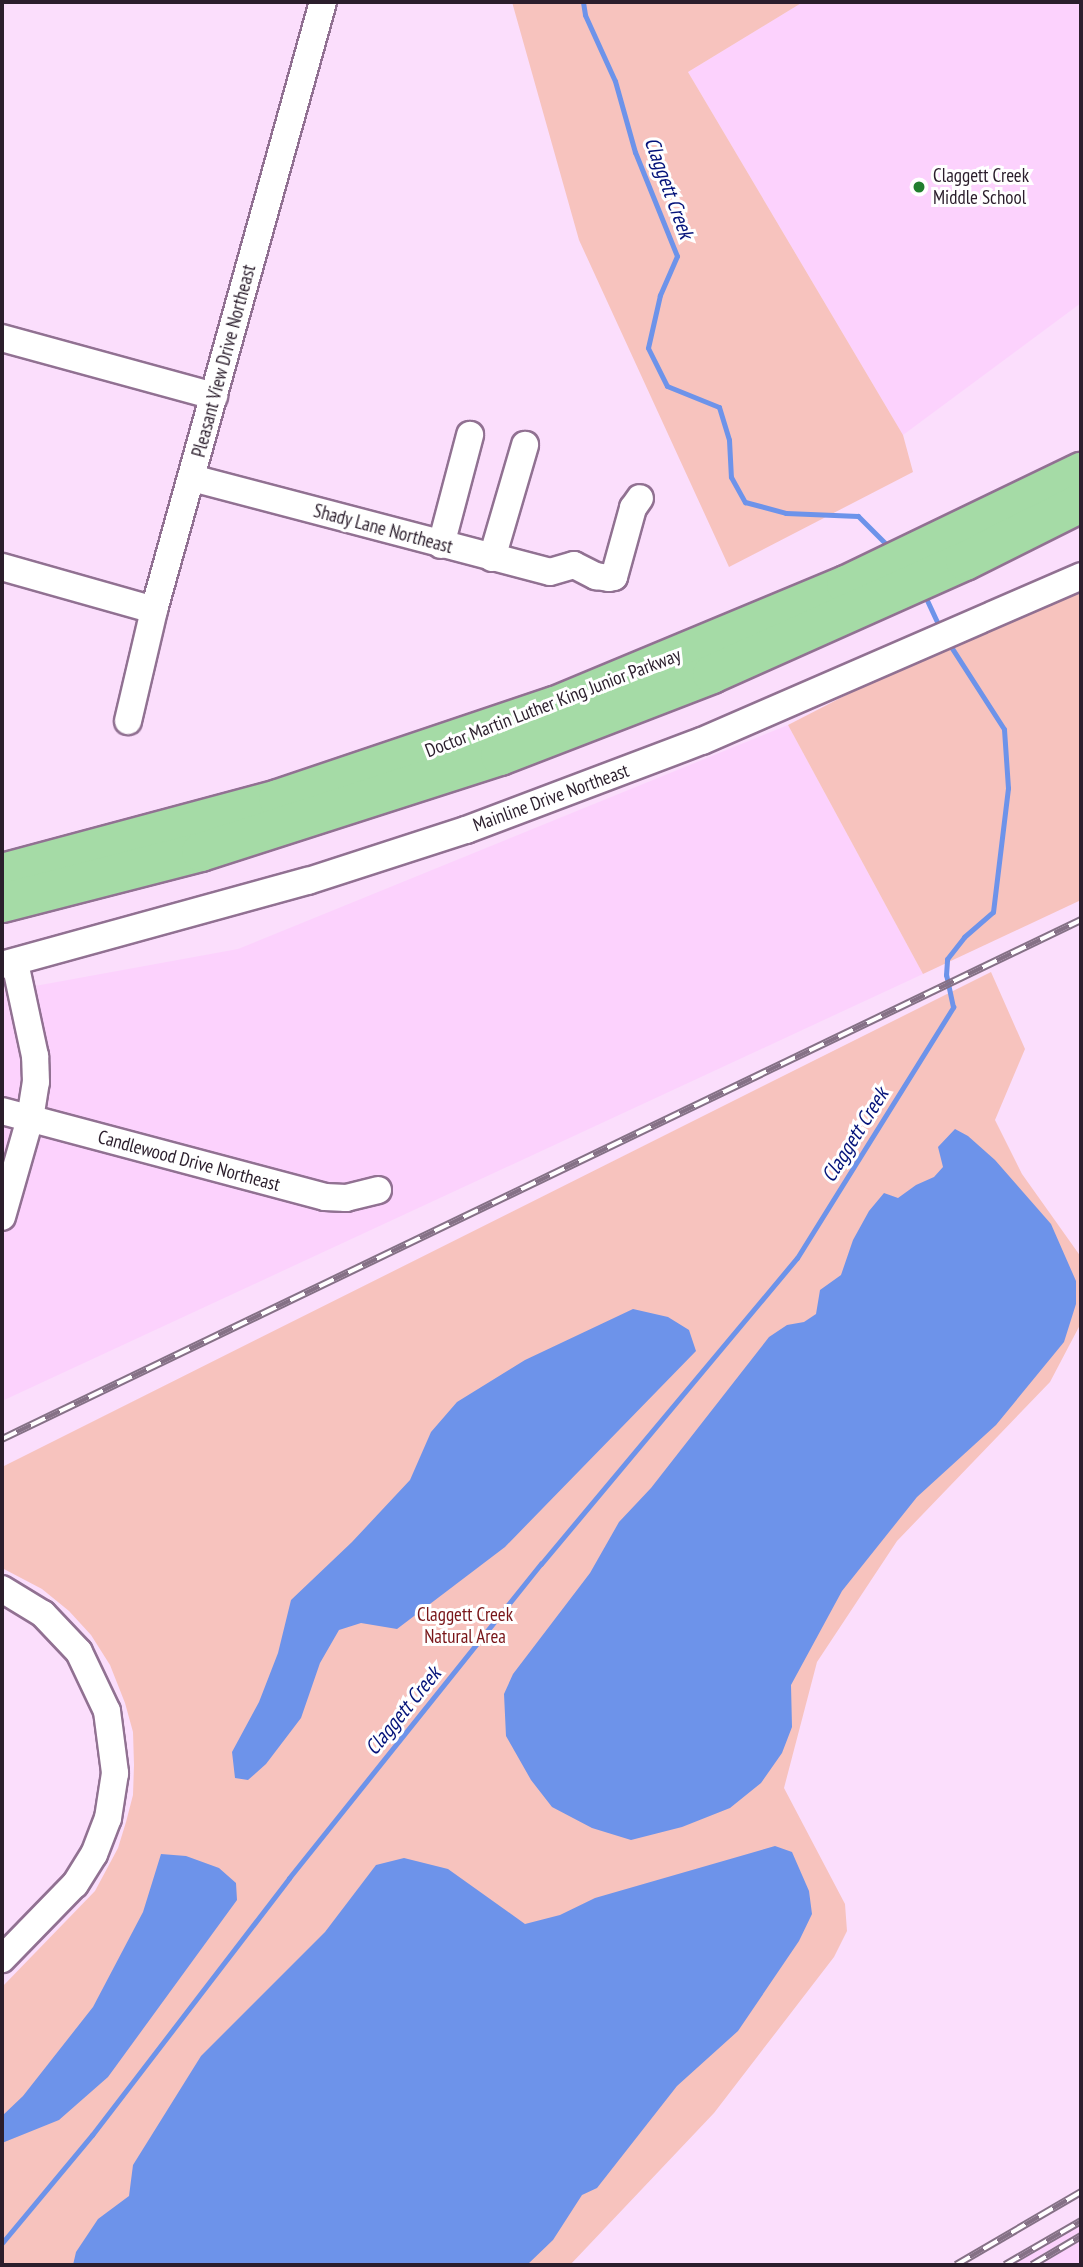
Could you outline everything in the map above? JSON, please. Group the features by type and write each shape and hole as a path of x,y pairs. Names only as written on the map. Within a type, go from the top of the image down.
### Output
{"highway":[{"name":"Doctor Martin Luther King Junior Parkway","path":"960,548 1081,472"},
{"name":"Doctor Martin Luther King Junior Parkway","path":"2,903 201,852 413,786 630,707 853,597 960,548 1081,503"},
{"name":"Doctor Martin Luther King Junior Parkway","path":"2,873 194,824 384,765 853,597"}],"street":[{"name":"Pleasant View Drive Northeast","path":"128,721 154,610 323,2"},
{"path":"2,338 214,396"},
{"path":"441,545 470,435"},
{"path":"492,558 525,445"},
{"name":"Shady Lane Northeast","path":"192,478 550,572 574,565 596,576 614,577 633,508 640,498"},
{"path":"2,567 154,610"},
{"name":"Mainline Drive Northeast","path":"8,964 308,881 466,830 702,741 921,648 1081,576"},
{"path":"2,1217 30,1119 36,1082 35,1056 8,964"},
{"name":"Candlewood Drive Northeast","path":"2,1111 325,1197 346,1198 377,1190"},
{"path":"2,1589 44,1614 79,1652 107,1711 115,1773 108,1818 94,1854 75,1884 2,1959"}],"shaded area":[{"name":"Claggett Creek Middle School","path":"803,2 1081,2 1081,303 903,435 688,72"},
{"path":"788,725 923,974 2,1401 2,992 238,949"},
{"path":"1081,2223 1081,2265 1005,2265"}],"green space":[{"path":"512,2 803,2 688,72 903,435 913,472 729,567 579,240"},
{"path":"1081,574 1081,900 923,974 788,725"},
{"name":"Claggett Creek Natural Area","path":"991,972 1025,1049 995,1120 1022,1174 1081,1257 1081,1323 1050,1382 897,1541 817,1662 784,1788 845,1904 847,1931 834,1957 714,2113 570,2265 2,2265 2,1987 95,1891 118,1848 133,1795 134,1765 133,1732 125,1703 110,1665 91,1635 69,1611 42,1589 2,1568 2,1467"}],"water":[{"path":"955,1129 968,1136 995,1160 1051,1224 1076,1281 1076,1304 1064,1342 996,1425 917,1497 842,1591 791,1685 792,1727 782,1753 761,1783 730,1808 682,1827 631,1840 592,1828 552,1807 531,1780 506,1736 504,1694 513,1674 590,1573 619,1522 651,1488 769,1337 787,1325 804,1322 816,1314 820,1290 841,1275 853,1240 869,1211 884,1193 898,1198 916,1185 934,1177 943,1167 938,1147"},
{"path":"633,1309 668,1317 689,1330 696,1351 505,1547 397,1629 361,1623 339,1630 320,1663 301,1718 266,1764 248,1780 235,1778 232,1752 259,1702 278,1653 291,1600 352,1542 410,1480 431,1432 457,1402 525,1360"},
{"path":"775,1846 792,1852 809,1891 812,1914 799,1941 738,2031 677,2086 597,2188 582,2195 553,2240 527,2265 73,2265 76,2252 98,2219 129,2196 133,2165 201,2056 325,1932 376,1865 404,1858 448,1869 525,1924 560,1915 595,1898"},
{"path":"161,1854 186,1856 219,1868 236,1883 237,1900 108,2077 59,2120 2,2143 2,2116 23,2096 93,2007 143,1912"}],"waterway":[{"name":"Claggett Creek","path":"583,2 585,15 615,81 635,152 677,256 660,295 648,348 667,386 719,407 729,440 731,477 745,502 786,513 858,516 891,549"},
{"name":"Claggett Creek","path":"925,596 940,628"},
{"name":"Claggett Creek","path":"2,2243 92,2135 289,1878 541,1564 797,1258 953,1007 946,975 947,959 964,937 993,912 1008,788 1004,729 948,642"}],"railway":[{"path":"2,1439 1081,920"},
{"path":"956,2265 1081,2192"},
{"path":"1005,2265 1081,2221"},
{"path":"1032,2265 1081,2236"}],"place":[{"name":"Claggett Creek Middle School","path":"919,187"}]}
